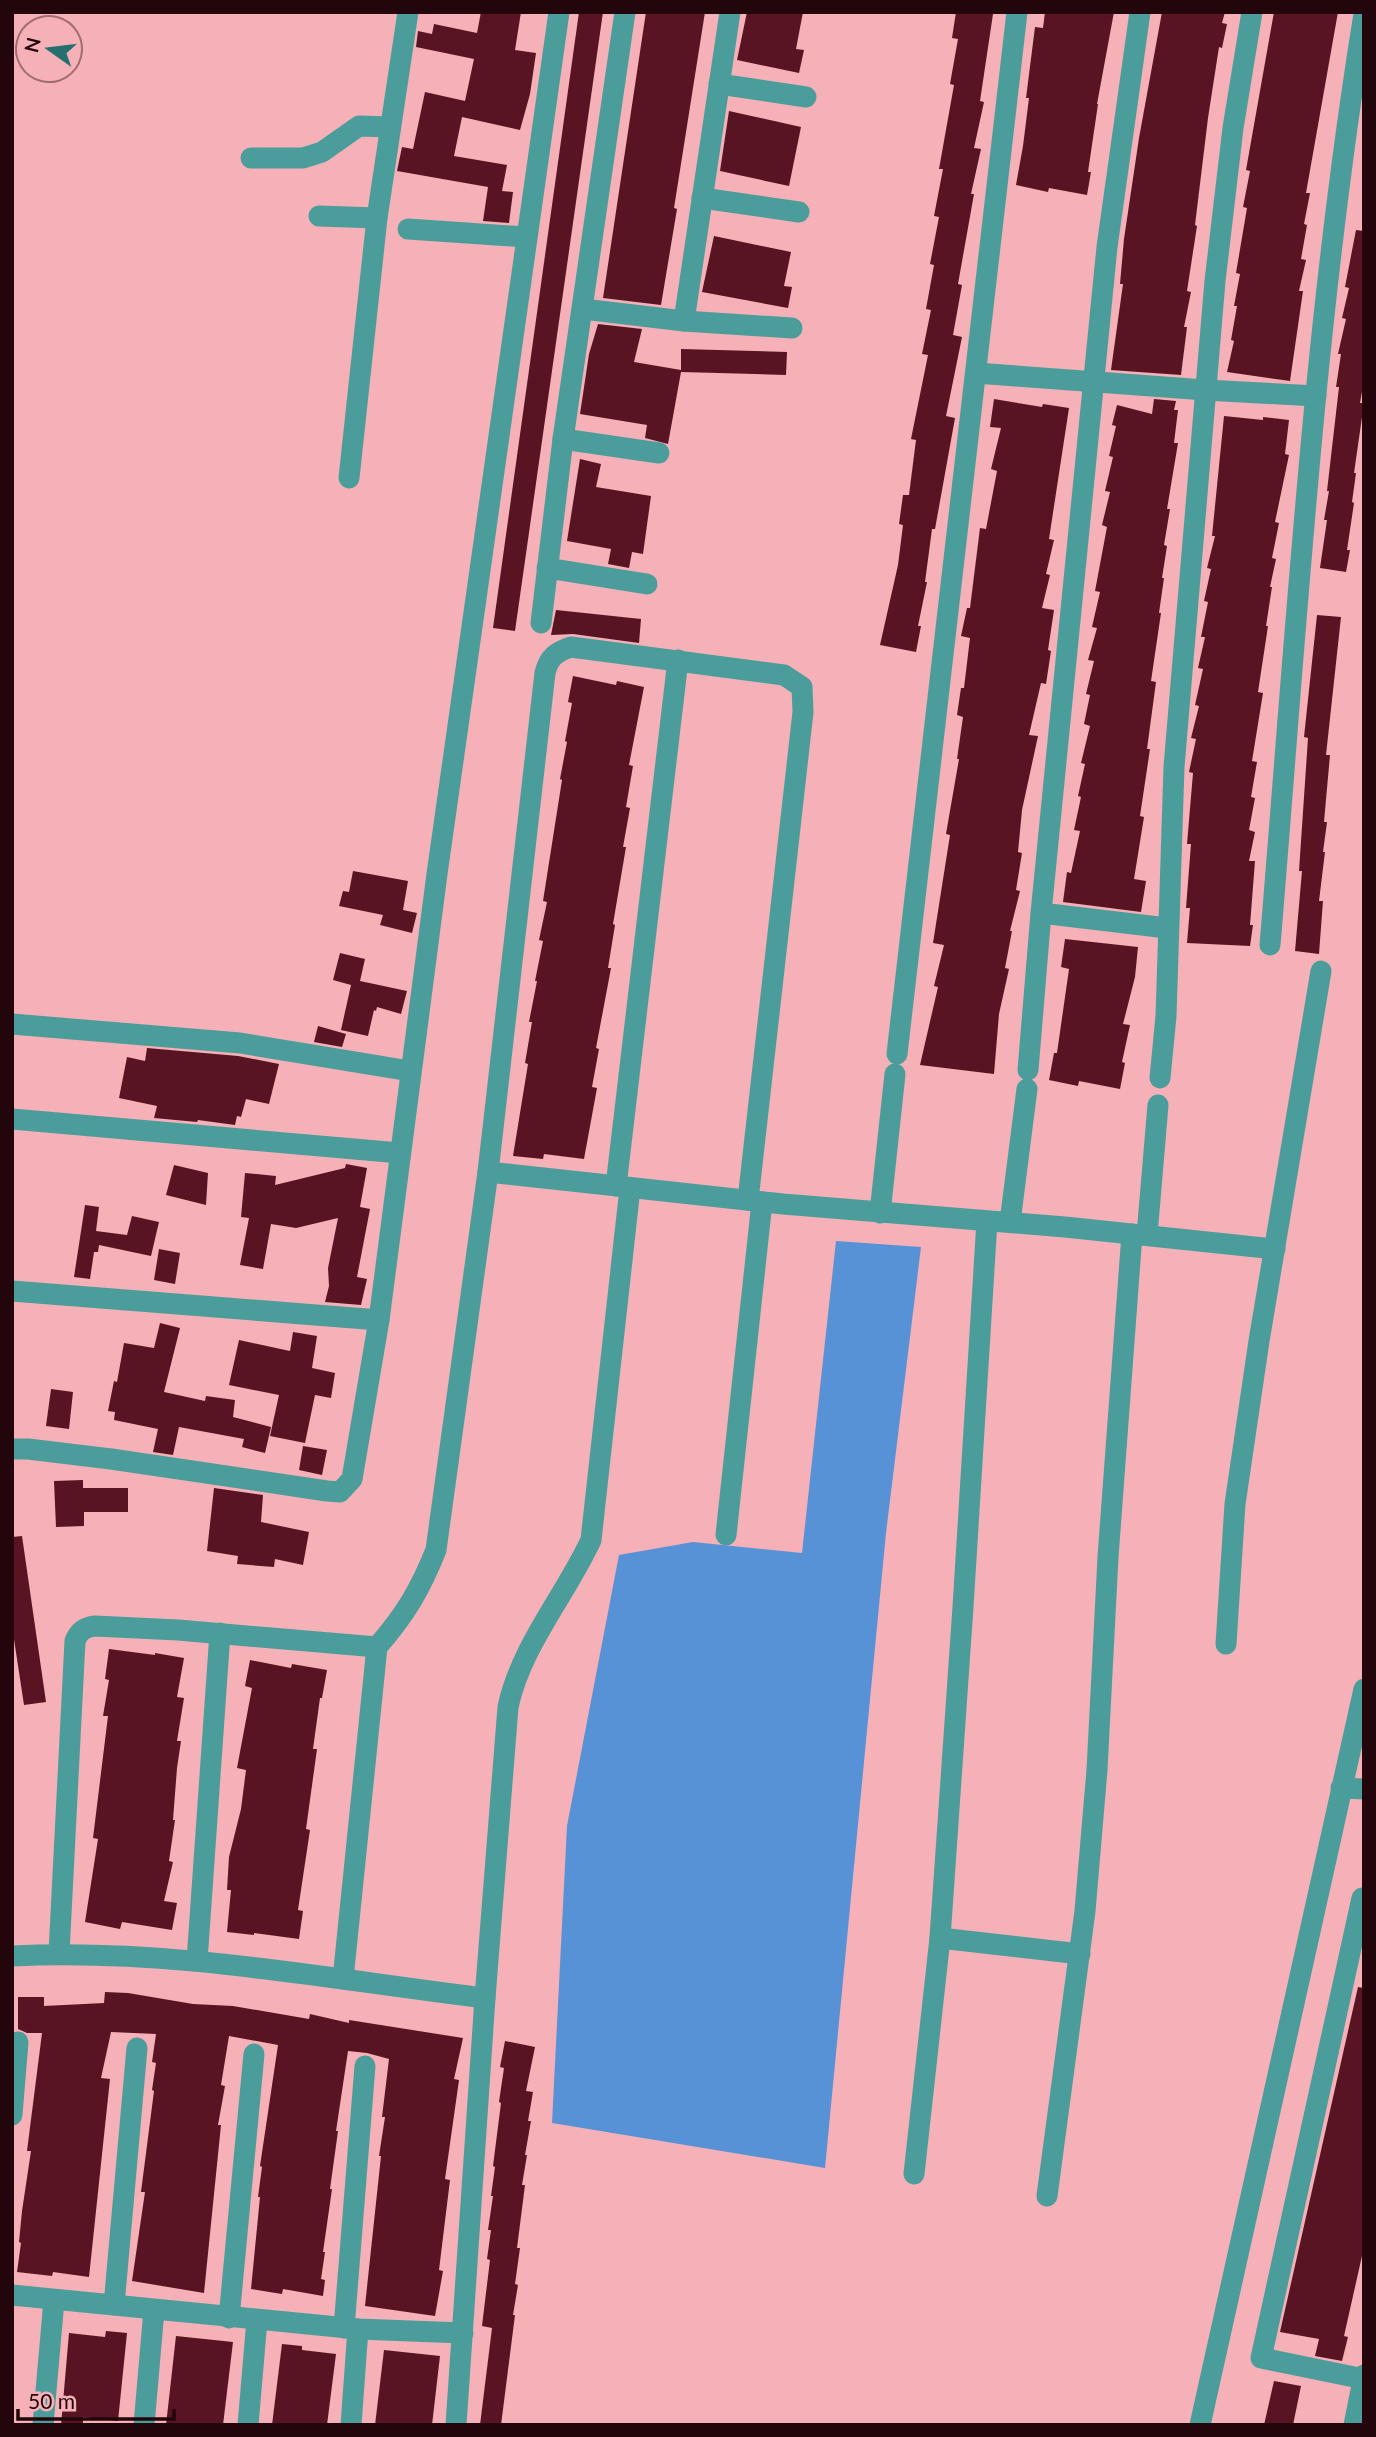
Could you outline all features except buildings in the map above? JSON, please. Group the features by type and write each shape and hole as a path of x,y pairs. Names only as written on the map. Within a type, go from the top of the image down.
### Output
{"street":[{"path":"349,478 377,218 408,12"},
{"path":"12,1449 97,1458 340,1492 352,1479 379,1320 410,1071 559,12"},
{"path":"541,623 563,439 625,12"},
{"path":"684,321 730,12"},
{"path":"880,1213 1017,12"},
{"path":"1010,1222 1027,1080 1107,247 1140,12"},
{"path":"1160,1078 1166,1016 1174,767 1205,390 1228,166 1252,12"},
{"path":"1270,945 1333,223 1364,14"},
{"path":"719,84 806,97"},
{"path":"251,158 303,158 322,152 359,126 390,127"},
{"path":"702,198 799,212"},
{"path":"319,216 377,218"},
{"path":"408,229 526,237"},
{"path":"583,309 684,321 792,328"},
{"path":"976,373 1316,396"},
{"path":"563,439 659,453"},
{"path":"547,568 647,584"},
{"path":"343,1979 377,1647 400,1621 422,1587 436,1550 488,1172 548,661 557,651 571,647 784,675 802,687 804,697 726,1535"},
{"path":"456,2425 508,1707 524,1657 570,1581 591,1540 623,1187 678,660"},
{"path":"1041,914 1167,928"},
{"path":"1226,1644 1235,1504 1259,1341 1321,971"},
{"path":"12,1024 240,1043 410,1071"},
{"path":"1047,2196 1080,1954 1097,1770 1107,1569 1139,1234 1158,1105"},
{"path":"12,1119 400,1153"},
{"path":"488,1172 755,1201 1010,1222 1275,1249"},
{"path":"914,2174 940,1938 987,1221"},
{"path":"12,1291 379,1320"},
{"path":"59,1954 75,1641 78,1634 95,1626 220,1633 377,1647"},
{"path":"197,1961 220,1633"},
{"path":"1200,2425 1364,1689"},
{"path":"1341,1788 1364,1789"},
{"path":"1354,2425 1363,2378 1261,2358 1362,1898"},
{"path":"940,1938 1080,1954"},
{"path":"12,1956 59,1954 197,1961 485,1998"},
{"path":"12,2115 18,2042"},
{"path":"114,2305 137,2048"},
{"path":"229,2318 254,2054"},
{"path":"351,2425 351,2328 365,2066"},
{"path":"12,2295 229,2318 351,2328 463,2333"},
{"path":"43,2425 54,2300"},
{"path":"144,2425 154,2310"},
{"path":"247,2425 257,2320"}],"water":[{"path":"836,1241 921,1247 886,1533 825,2168 552,2123 567,1826 619,1555 693,1542 802,1553"}]}
